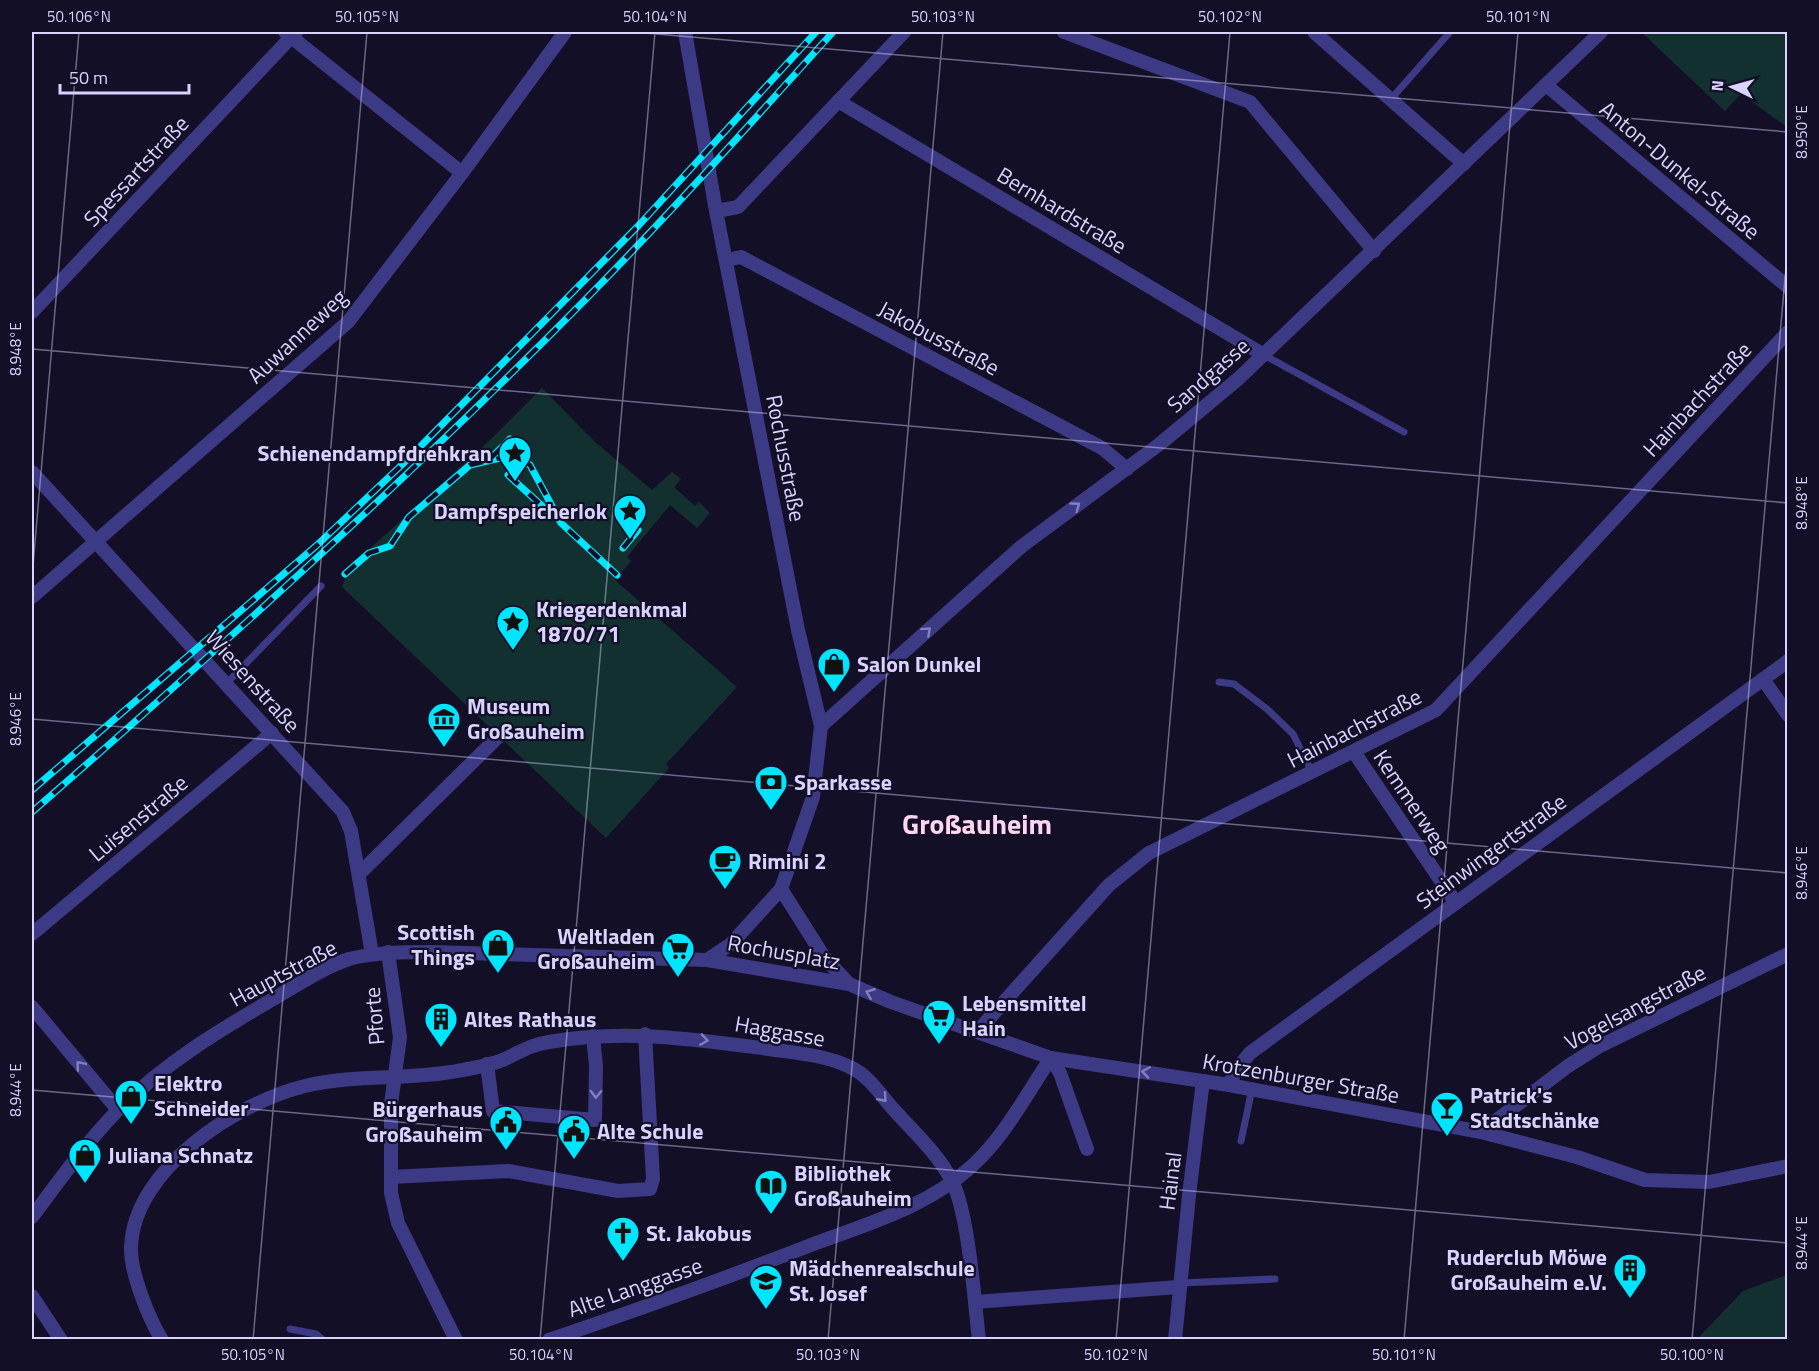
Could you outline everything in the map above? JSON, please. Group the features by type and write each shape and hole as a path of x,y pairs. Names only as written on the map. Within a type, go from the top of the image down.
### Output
{"street":[{"name":"Auwanneweg","path":"32,597 338,332 360,309 565,32"},
{"name":"Rochusstraße","path":"685,32 716,211 798,630 821,726 813,797 781,889"},
{"path":"716,211 738,207 904,32"},
{"path":"1064,32 1250,102 1374,251"},
{"path":"1314,32 1464,164"},
{"name":"Sandgasse","path":"821,726 1022,546 1127,469 1206,406 1264,355 1601,32"},
{"path":"291,33 462,173"},
{"name":"Spessartstraße","path":"32,312 291,33"},
{"name":"Anton-Dunkel-Straße","path":"1546,85 1788,286"},
{"name":"Bernhardstraße","path":"838,101 1264,355"},
{"name":"Jakobusstraße","path":"726,260 741,257 1102,448 1127,469"},
{"name":"Hainbachstraße","path":"977,1032 1123,872 1149,853 1430,715 1444,703 1788,332"},
{"name":"Wiesenstraße","path":"32,472 343,812 351,831 372,954"},
{"name":"Steinwingertstraße","path":"1229,1085 1236,1070 1250,1053 1788,661"},
{"path":"1763,680 1788,715"},
{"name":"Luisenstraße","path":"32,934 272,733"},
{"path":"359,874 498,737"},
{"name":"Kemmerweg","path":"1354,752 1456,903"},
{"name":"Rochusplatz","path":"707,960 731,944 781,889 824,957"},
{"name":"Hauptstraße","path":"32,1217 118,1110 144,1086 193,1048 335,965 372,954 388,952 707,960"},
{"name":"Pforte","path":"388,952 400,1037 391,1104 391,1177 398,1223 456,1340"},
{"name":"Vogelsangstraße","path":"1481,1132 1568,1066 1598,1047 1788,954"},
{"name":"Krotzenburger Straße","path":"824,957 849,984 891,1002 1052,1058 1229,1085 1481,1132 1577,1157 1645,1180 1709,1182 1788,1166"},
{"name":"Rochusplatz","path":"707,960 849,984"},
{"path":"32,1007 118,1110"},
{"path":"391,1177 508,1170 618,1191 650,1189 653,1179 645,1034"},
{"name":"Haggasse","path":"157,1338 134,1269 132,1238 142,1206 176,1159 200,1137 228,1118 289,1091 336,1080 442,1073 507,1058 528,1046 593,1036 645,1034 803,1054 852,1068 866,1078 911,1128 952,1182 963,1222 979,1340"},
{"path":"487,1064 493,1111 595,1120 596,1066 593,1036"},
{"path":"1052,1058 1060,1073 1087,1149"},
{"name":"Alte Langgasse","path":"549,1340 687,1293 911,1207 952,1182 974,1164 991,1144 1052,1058"},
{"name":"Hainal","path":"1175,1340 1203,1081"},
{"path":"975,1302 1180,1285"},
{"path":"32,1296 61,1340"}],"lane":[{"path":"1391,99 1450,32"},
{"path":"1264,355 1404,432"},
{"path":"226,684 321,586"},
{"path":"1219,682 1234,684 1267,709 1293,734 1312,773"},
{"path":"1240,1141 1252,1089"},
{"path":"1180,1285 1275,1279"},
{"path":"290,1329 316,1334 322,1340"}],"green space":[{"path":"1641,32 1787,32 1787,127 1741,94 1725,111"},
{"path":"542,388 595,442 652,490 672,472 681,479 674,487 695,506 699,502 710,513 697,528 670,505 627,557 631,561 615,580 737,687 666,764 669,768 606,838 342,587 345,579 343,573 491,439"},
{"path":"1787,1275 1787,1339 1697,1339 1743,1291"}],"railway":[{"path":"32,790 316,546 408,459 640,224 816,32"},
{"path":"32,812 380,500 515,370 645,237 833,32"},
{"path":"491,458 510,439"},
{"path":"345,574 369,553 390,546 409,517 470,465 509,456 521,459 530,465 561,523 617,575"},
{"path":"508,475 550,513"},
{"path":"623,548 638,530"}],"place":[{"name":"Schienendampfdrehkran","path":"515,482"},
{"name":"Dampfspeicherlok","path":"630,540"},
{"name":"Kriegerdenkmal 1870/71","path":"513,651"},
{"name":"Salon Dunkel","path":"834,693"},
{"name":"Museum Großauheim","path":"444,748"},
{"name":"Sparkasse","path":"771,811"},
{"name":"Rimini 2","path":"725,890"},
{"name":"Scottish Things","path":"498,974"},
{"name":"Weltladen Großauheim","path":"678,978"},
{"name":"Lebensmittel Hain","path":"939,1045"},
{"name":"Altes Rathaus","path":"441,1048"},
{"name":"Elektro Schneider","path":"131,1125"},
{"name":"Patrick's Stadtschänke","path":"1447,1137"},
{"name":"Bürgerhaus Großauheim","path":"506,1151"},
{"name":"Alte Schule","path":"574,1160"},
{"name":"Juliana Schnatz","path":"85,1184"},
{"name":"Bibliothek Großauheim","path":"771,1215"},
{"name":"St. Jakobus","path":"623,1262"},
{"name":"Ruderclub Möwe Großauheim e.V.","path":"1630,1299"},
{"name":"Mädchenrealschule St. Josef","path":"766,1310"}],"district":[{"name":"Großauheim","path":"977,824"}]}
